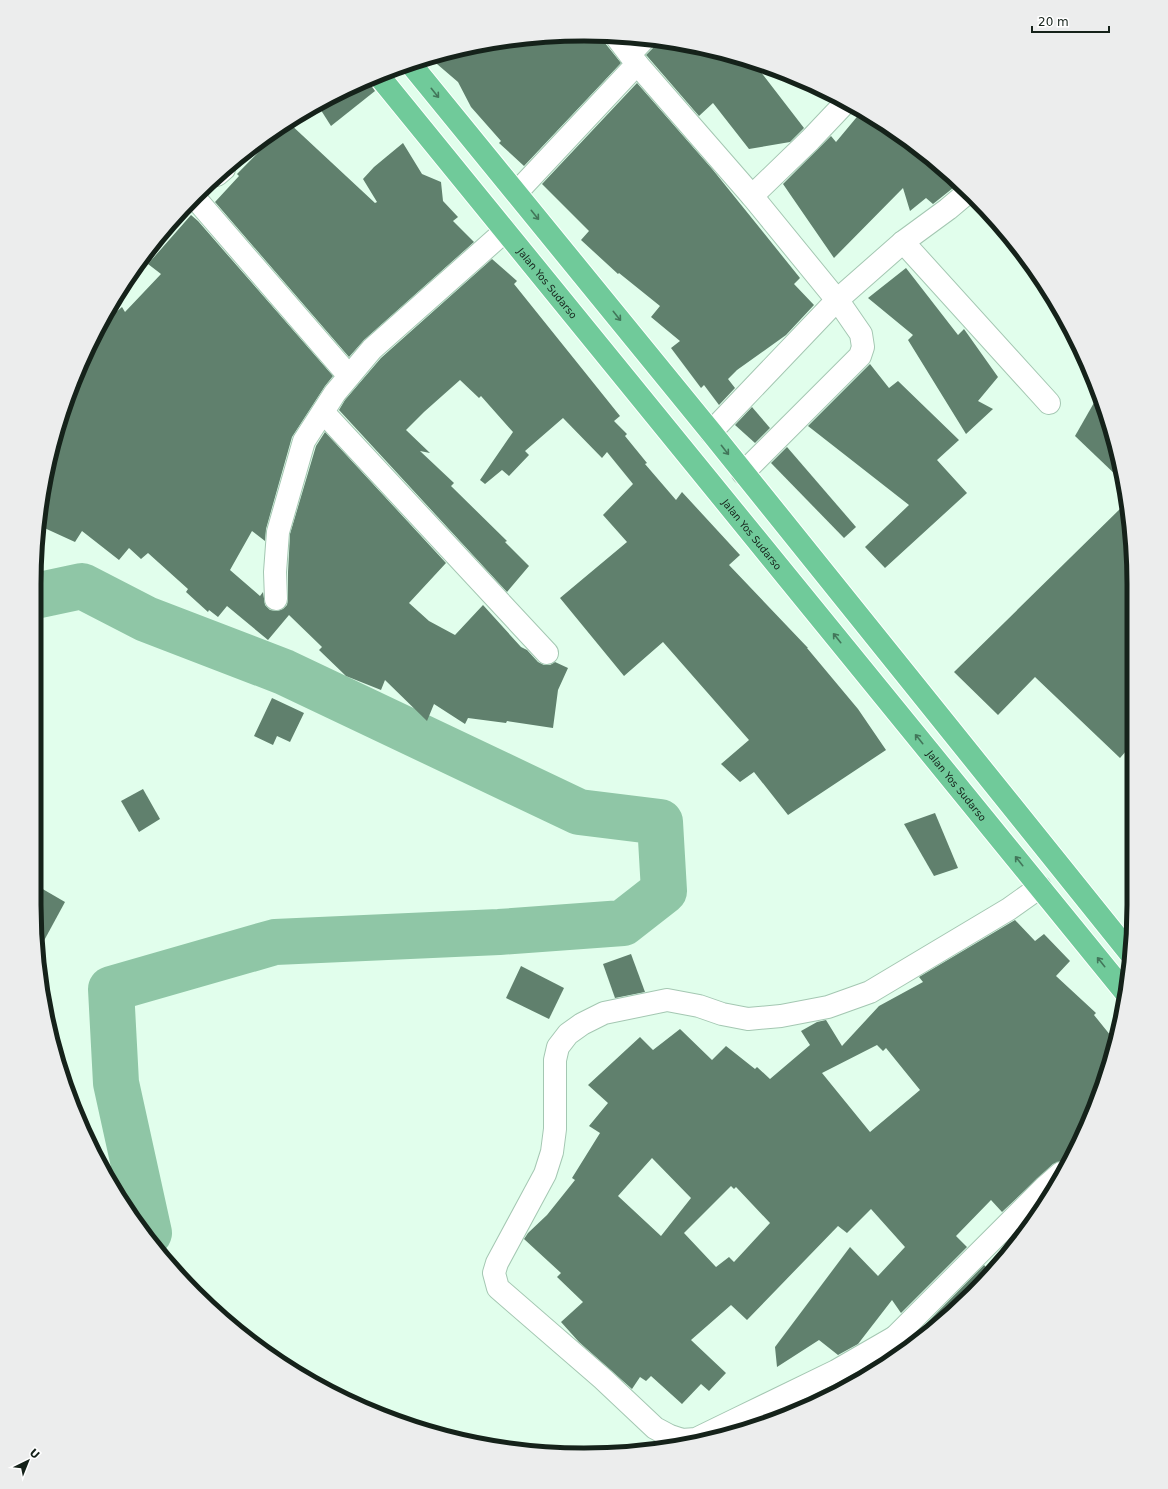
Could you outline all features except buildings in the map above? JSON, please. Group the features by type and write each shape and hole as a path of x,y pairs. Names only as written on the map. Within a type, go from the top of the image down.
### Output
{"highway":[{"path":"415,68 711,432 1125,947"},
{"name":"Jalan Yos Sudarso","path":"382,80 1121,986"}],"street":[{"path":"625,43 637,52 841,305 861,334 863,347 860,356 743,473"},
{"path":"516,192 637,52"},
{"path":"752,196 810,140 842,106"},
{"path":"711,432 836,300 904,242 964,196"},
{"path":"198,202 349,376"},
{"path":"276,599 275,572 278,532 304,441 349,376 372,349 506,232"},
{"path":"904,242 1049,402"},
{"path":"323,412 547,653"},
{"path":"680,1439 655,1428 550,1332 498,1288 495,1281 494,1273 497,1263 545,1174 552,1152 555,1129 555,1060 558,1047 568,1034 582,1024 604,1013 627,1007 668,1000 699,1006 722,1014 748,1019 781,1016 828,1007 870,992 1009,909 1040,887"},
{"path":"707,1434 902,1340 1041,1197"}],"waterway":[{"path":"41,595 82,586 146,619 284,672 579,812 660,822 664,891 623,923 499,932 275,942 111,989 116,1083 148,1229"}]}
